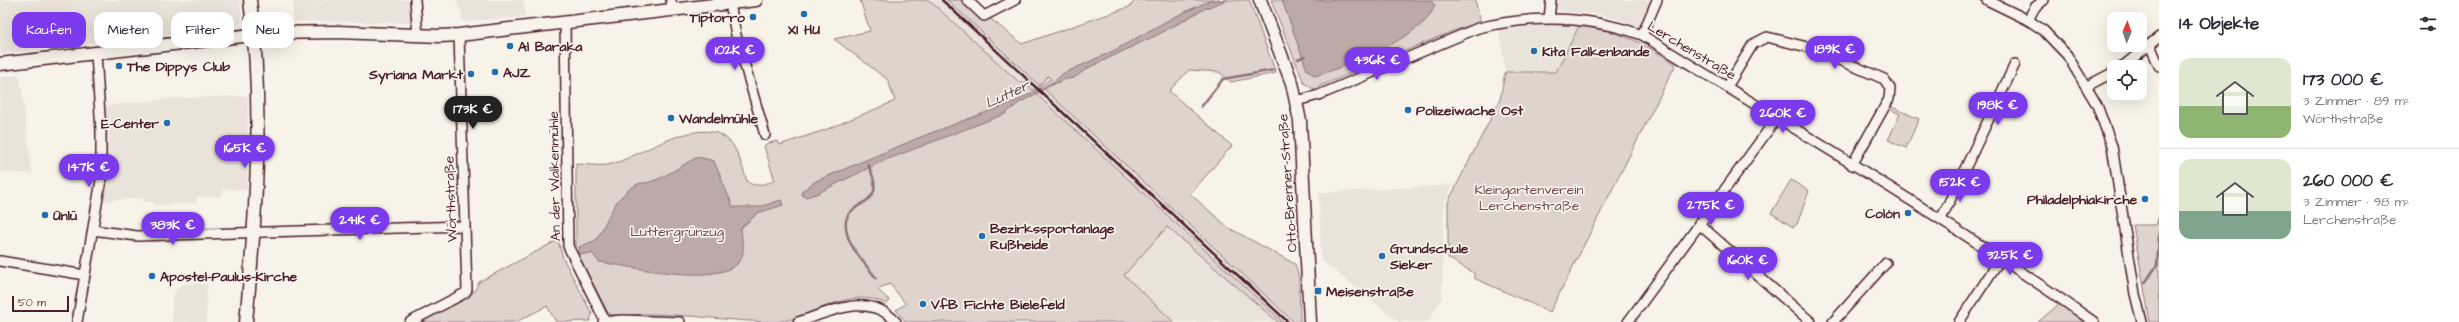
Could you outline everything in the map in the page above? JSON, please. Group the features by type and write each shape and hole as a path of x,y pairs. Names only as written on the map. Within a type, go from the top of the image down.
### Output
{"street":[{"path":"250,0 251,12"},
{"path":"415,0 418,36"},
{"path":"294,33 331,32 418,36 459,35 565,22 672,4 730,3 756,0"},
{"path":"967,0 984,16 1015,0"},
{"name":"Otto-Brenner-Straße","path":"1260,0 1279,45 1296,101 1301,138 1310,322"},
{"path":"1550,19 1551,0"},
{"path":"1642,35 1657,0"},
{"path":"1987,0 2040,27 2059,46 2087,86 2105,123 2112,146 2135,294 2142,322"},
{"path":"2028,20 2035,7 2044,0"},
{"path":"730,3 736,35 765,135"},
{"name":"Lerchenstraße","path":"1296,101 1319,95 1478,28 1506,22 1550,19 1608,24 1642,35 1727,87 1941,219 2094,322"},
{"name":"An der Walkenmühle","path":"565,22 568,246 604,322"},
{"name":"Wörthstraße","path":"410,322 465,293 467,290 459,35"},
{"path":"0,64 96,54 242,36"},
{"path":"1727,87 1753,44 1767,37 1811,48 1884,80 1890,88 1889,99 1852,165"},
{"path":"2131,60 2159,37"},
{"path":"2150,45 2159,66"},
{"path":"246,322 254,234 258,142 255,48"},
{"path":"77,322 99,196 101,168 96,54"},
{"path":"1941,219 2015,64"},
{"path":"2087,86 2107,76"},
{"path":"1628,322 1777,118"},
{"path":"1699,224 1811,322"},
{"path":"93,230 137,236 254,234 465,226"},
{"path":"1959,322 2001,258"},
{"path":"0,261 85,275"},
{"path":"1833,322 1886,263"},
{"path":"798,322 861,304 879,308 896,322"},
{"path":"604,322 680,322"}],"shaded area":[{"path":"0,0 240,0 242,21 237,26 234,26 234,12 171,12 171,34 163,35 163,12 94,12 94,43 86,44 86,12 12,12 12,48 51,48 0,54"},
{"path":"293,0 408,0 411,23 294,21"},
{"path":"456,0 523,0 526,17 462,22 462,13"},
{"path":"929,0 963,0 1037,64 1179,210 1294,322 1174,322 1124,275 1166,227 1049,105 1024,82 1019,82"},
{"path":"1211,0 1227,0 1206,8 1161,33 1088,68 1074,78 1063,80 1050,86 1019,103 1005,114 883,161 816,194 806,197 802,195 802,191 816,181 923,136 1016,101 1056,80 1062,74 1115,50 1172,18"},
{"path":"1282,0 1431,0 1435,6 1425,21 1403,38 1342,67 1315,76 1307,70"},
{"path":"1556,0 1652,0 1641,25 1638,26 1603,15 1557,11 1555,8"},
{"name":"Kita Falkenbande","path":"1551,24 1579,26 1556,72 1505,72 1499,29"},
{"path":"20,75 32,174 0,172 0,77"},
{"path":"248,96 247,190 223,189 222,196 197,197 197,203 154,205 154,202 144,202 143,198 104,201 107,160 105,106 177,98"},
{"path":"698,157 714,161 733,207 759,207 781,200 783,205 758,213 741,228 743,247 741,259 731,268 716,273 697,274 652,271 599,262 593,254 579,254 579,247 596,240 613,208 623,194 640,183 654,181"},
{"name":"Grundschule Sieker","path":"1453,185 1444,203 1442,298 1428,322 1399,322 1321,260 1319,193"},
{"path":"180,284 207,284 206,322 172,322 172,298"}],"green space":[{"name":"Luttergrünzug","path":"860,0 929,0 1019,82 1024,82 1033,90 1051,79 1048,76 1039,85 947,0 963,0 982,18 987,16 1022,44 1129,7 1136,0 1249,0 1276,73 1231,82 1219,72 1189,70 1169,91 1232,146 1190,194 1229,228 1295,264 1299,278 1300,322 1294,322 1044,89 1056,83 1034,92 1283,322 1278,322 1167,227 1124,275 1174,322 906,322 896,310 906,304 890,284 877,289 890,301 887,304 872,299 859,298 845,300 792,319 777,322 745,321 663,314 617,315 608,313 576,250 576,164 608,165 676,137 693,132 709,132 723,136 734,147 740,159 747,181 753,185 760,185 775,181 764,146 766,144 777,141 779,145 825,130 895,101 888,80 834,39 870,31"},
{"path":"1271,0 1475,0 1481,22 1453,31 1313,89 1304,83"},
{"name":"Kleingartenverein Lerchenstraße","path":"1579,26 1619,34 1652,49 1676,64 1550,312 1474,278 1474,273 1448,258 1448,202 1500,100 1505,72 1556,72"},
{"path":"1890,106 1919,119 1906,148 1888,140 1900,114 1889,109"},
{"path":"1791,180 1809,191 1797,224 1793,227 1771,213"},
{"path":"2159,216 2159,322 2150,322 2133,225 2156,225"},
{"path":"558,240 563,258 592,314 590,321 556,322 547,306 516,322 416,322 474,292 479,282"},
{"path":"2059,304 2086,322 2038,322"}],"waterway":[{"path":"1298,59 1305,56"},
{"path":"1201,107 1223,79 1274,70"},
{"path":"868,165 874,180 874,190 871,197 851,211 847,218 846,228 847,235 853,248 876,278"},
{"path":"2145,283 2157,265 2159,236"}],"railway":[{"path":"942,0 1288,322"}],"place":[{"name":"XI HU","path":"804,14"},
{"name":"Tiptorro","path":"753,17"},
{"name":"Al Baraka","path":"510,46"},
{"name":"Kita Falkenbande","path":"1534,51"},
{"name":"The Dippys Club","path":"119,66"},
{"name":"AJZ","path":"495,72"},
{"name":"Syriana Markt","path":"471,74"},
{"name":"Polizeiwache Ost","path":"1408,110"},
{"name":"Wandelmühle","path":"671,118"},
{"name":"E-Center","path":"167,123"},
{"name":"Philadelphiakirche","path":"2145,199"},
{"name":"Colón","path":"1908,213"},
{"name":"Ünlü","path":"45,215"},
{"name":"Bezirkssportanlage Rußheide","path":"982,236"},
{"name":"Grundschule Sieker","path":"1382,256"},
{"name":"Apostel-Paulus-Kirche","path":"152,276"},
{"name":"Meisenstraße","path":"1318,291"},
{"name":"VfB Fichte Bielefeld","path":"923,304"}],"water label":[{"name":"Lutter","path":"1007,94"}]}
